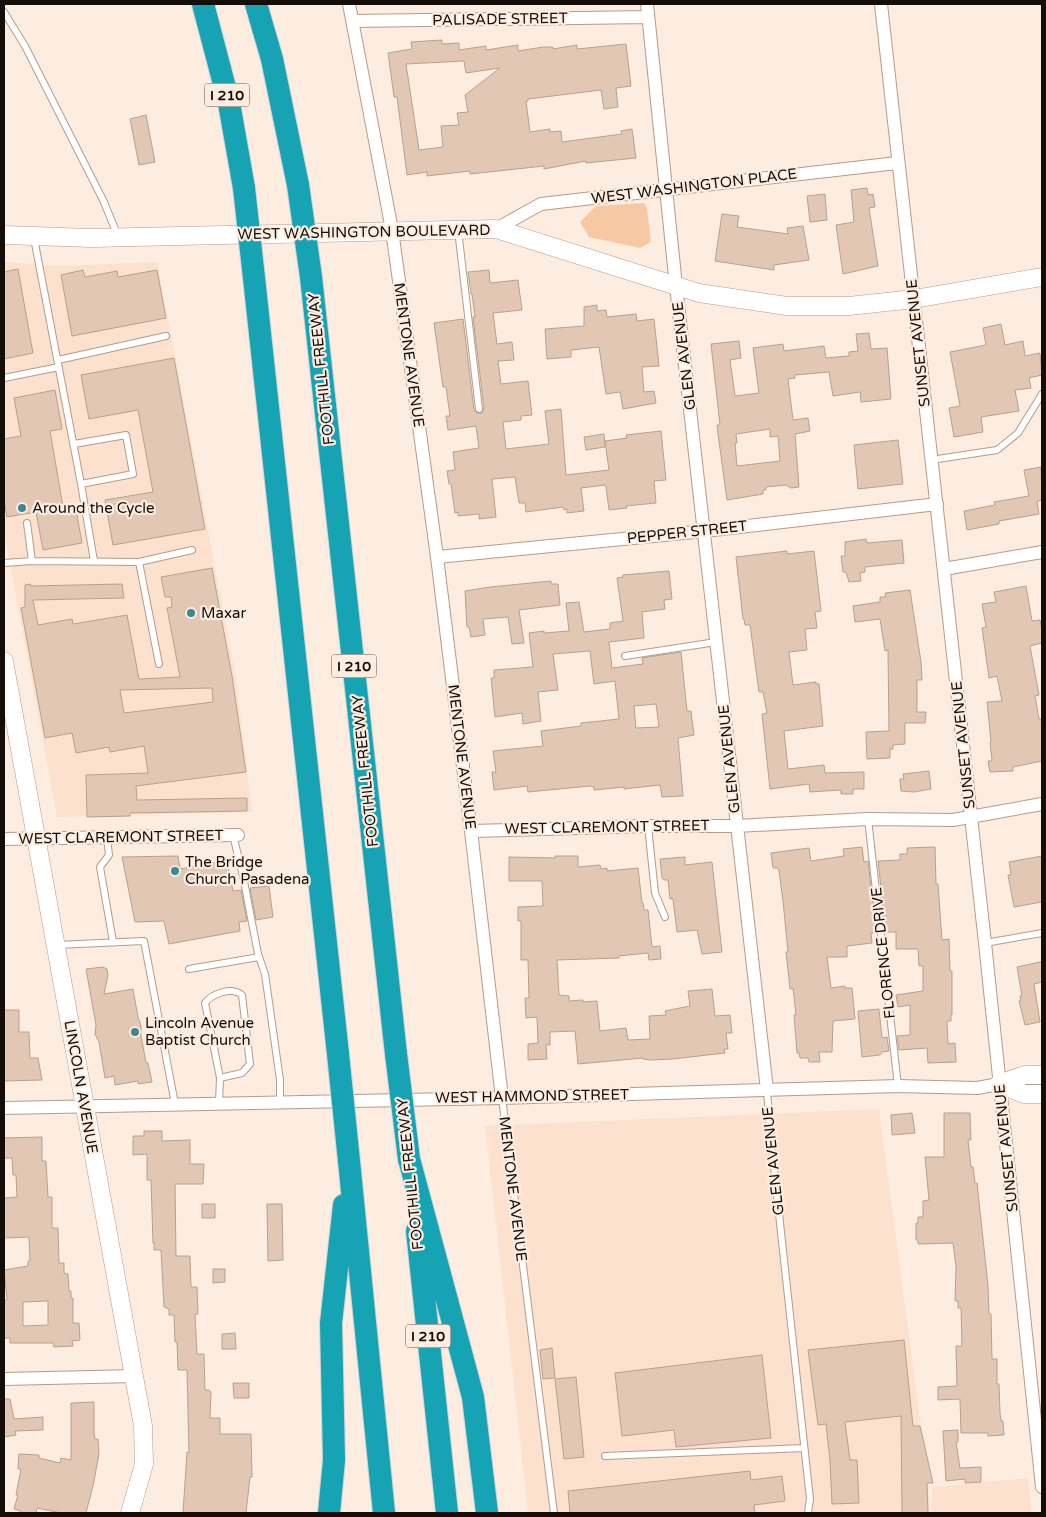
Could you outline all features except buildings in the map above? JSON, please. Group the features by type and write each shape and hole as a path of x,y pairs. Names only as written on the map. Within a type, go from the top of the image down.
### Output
{"highway":[{"name":"I 210","path":"203,4 229,103 244,188 338,1054 384,1513"},
{"name":"FOOTHILL FREEWAY","path":"256,4 272,59 298,185 311,277 447,1513"},
{"path":"409,1159 472,1397 487,1513"},
{"path":"329,1513 334,1460 331,1323 349,1162"}],"main road":[{"name":"WEST WASHINGTON BOULEVARD","path":"4,235 62,238 496,229 699,293 787,306 849,306 914,299 1042,277"},
{"name":"LINCOLN AVENUE","path":"4,661 7,694 56,945 143,1426 144,1464 130,1513"},
{"name":"WEST HAMMOND STREET","path":"999,1084 1025,1075 1042,1076"},
{"path":"999,1084 1024,1094 1042,1094"}],"street":[{"name":"MENTONE AVENUE","path":"349,4 392,230 471,831 502,1098"},
{"name":"GLEN AVENUE","path":"647,4 676,286 767,1090"},
{"name":"SUNSET AVENUE","path":"881,4 985,943 1042,1487"},
{"name":"PALISADE STREET","path":"353,21 648,17"},
{"name":"WEST WASHINGTON PLACE","path":"496,229 541,204 898,162"},
{"name":"PEPPER STREET","path":"436,557 704,531 937,504"},
{"path":"944,569 1042,552"},
{"name":"WEST CLAREMONT STREET","path":"471,831 648,826 736,826 868,819 953,820 1042,804"},
{"name":"WEST CLAREMONT STREET","path":"4,839 235,835"},
{"name":"WEST HAMMOND STREET","path":"4,1108 502,1098 898,1086 977,1088 999,1084"},
{"path":"4,1378 135,1376"}],"lane":[{"path":"4,12 25,46 103,200 119,237"},
{"path":"457,229 478,409"},
{"path":"34,237 74,444 94,561"},
{"path":"4,378 166,336"},
{"path":"931,460 997,450 1018,432 1042,394"},
{"path":"74,444 126,435 133,474 81,484"},
{"path":"27,523 32,561"},
{"path":"4,563 32,561 139,562 192,550"},
{"path":"139,562 159,664"},
{"path":"625,656 716,642"},
{"name":"FLORENCE DRIVE","path":"868,819 898,1086"},
{"path":"648,826 655,893 666,917"},
{"path":"235,835 259,957 265,974 280,1080 280,1102"},
{"path":"107,838 109,855 100,868 113,942"},
{"path":"985,943 1042,933"},
{"path":"56,945 144,941 175,1104"},
{"path":"189,969 259,957"},
{"path":"220,1078 242,1073 250,1064 242,995 238,992 214,994 205,1003 220,1078 220,1103"},
{"name":"GLEN AVENUE","path":"767,1090 810,1499 808,1513"},
{"name":"MENTONE AVENUE","path":"502,1098 554,1513"},
{"path":"605,1456 804,1448"}],"shaded area":[{"path":"644,203 647,208 651,242 640,248 589,237 580,222 596,206"},
{"path":"4,262 61,266 157,262 236,678 252,812 57,817 4,531"},
{"path":"879,1109 920,1419 926,1446 930,1513 528,1513 485,1126"},
{"path":"1028,1478 1032,1513 931,1513 932,1487"}],"place":[{"name":"Around the Cycle","path":"22,508"},
{"name":"Maxar","path":"191,613"},
{"name":"The Bridge Church Pasadena","path":"175,871"},
{"name":"Lincoln Avenue Baptist Church","path":"135,1032"}]}
